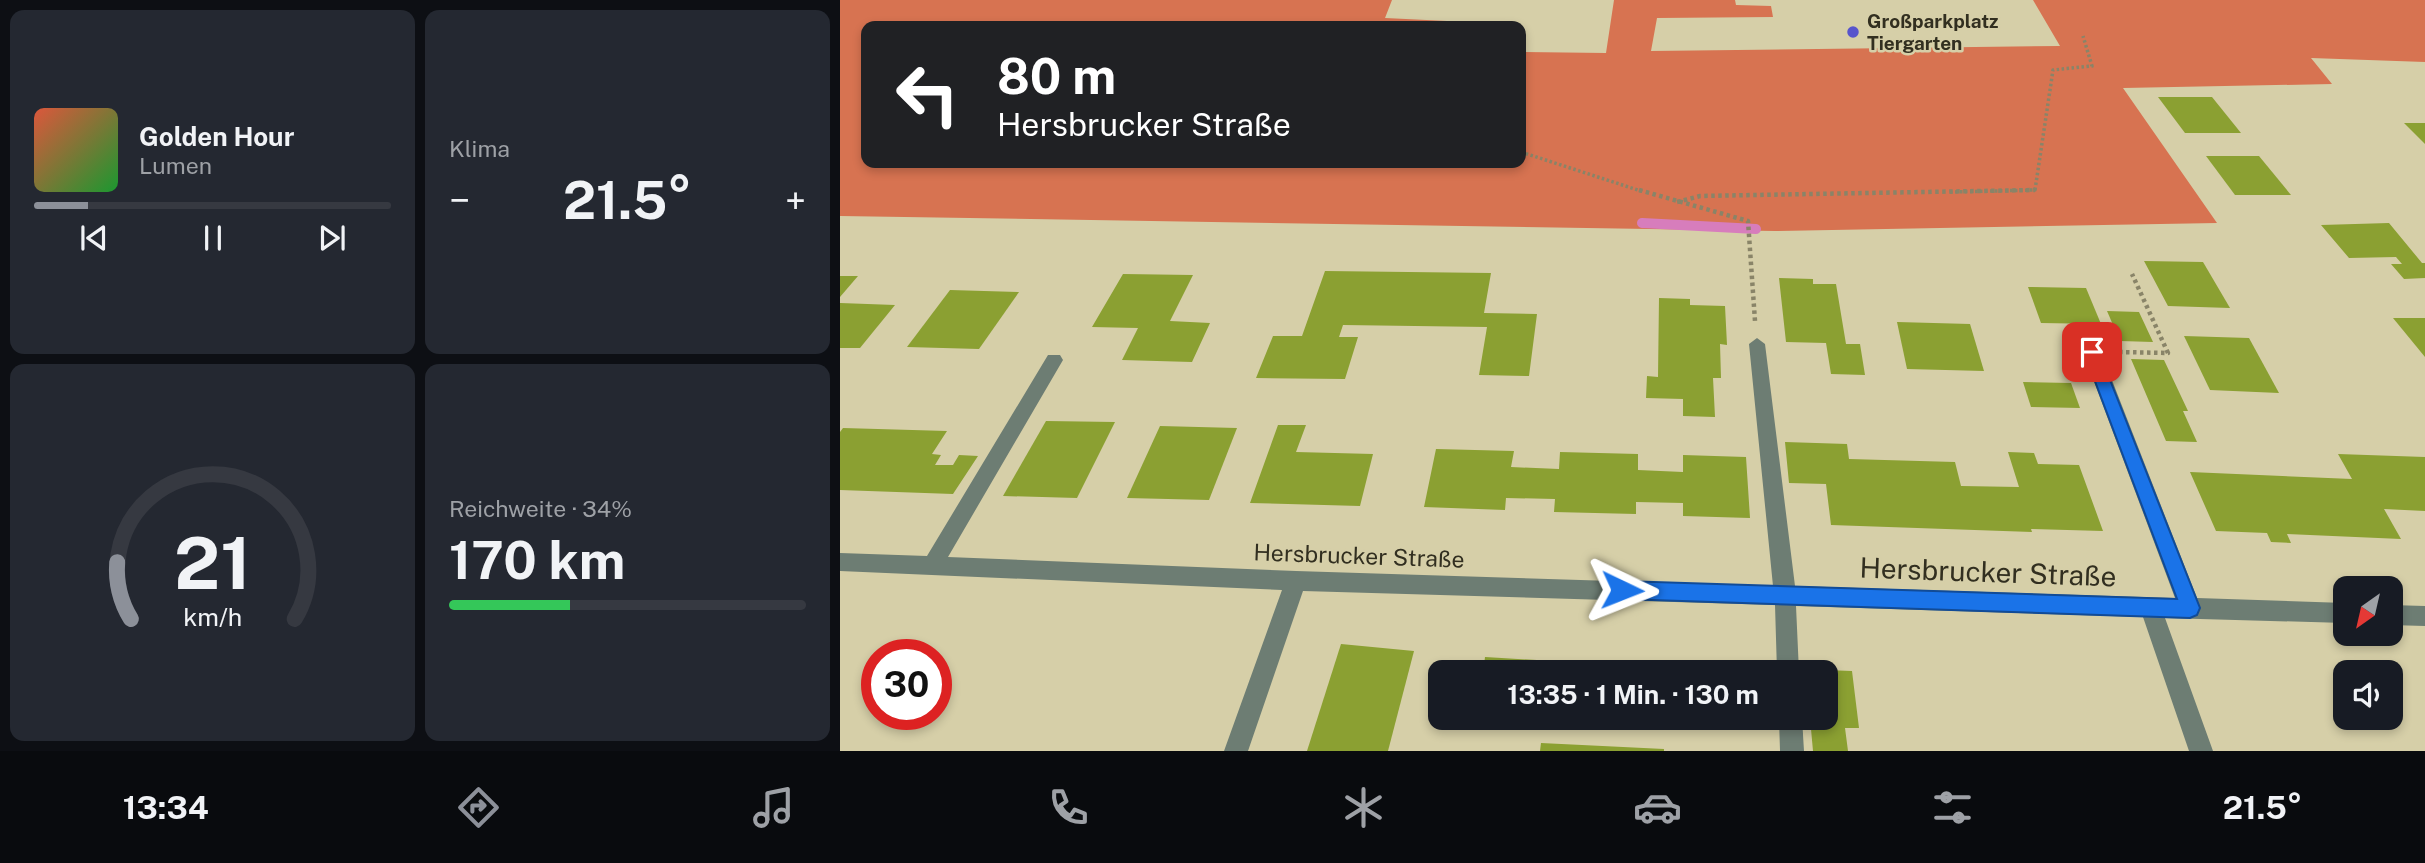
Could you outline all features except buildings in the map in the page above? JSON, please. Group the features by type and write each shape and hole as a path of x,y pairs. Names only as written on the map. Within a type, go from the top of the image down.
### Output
{"street":[{"path":"1757,344 1785,595 1788,660"},
{"path":"2092,352 2190,608"},
{"path":"932,566 1054,360"},
{"name":"Hersbrucker Straße","path":"840,562 1296,581 2333,613"},
{"path":"1236,751 1296,581"},
{"path":"2150,607 2202,751"},
{"path":"2403,615 2425,616"},
{"path":"1791,730 1792,751"}],"path":[{"path":"1677,202 1700,196 2035,190 2053,70 2092,65 2083,37"},
{"path":"1526,154 1677,202 1748,220 1757,344"},
{"path":"2092,352 2168,353 2132,274"}],"shaded area":[{"path":"840,0 1392,0 1385,18 1447,21 861,21 861,168 1526,168 1526,52 1606,53 1614,0 1735,0 1736,5 1771,6 1773,17 1657,18 1651,51 2060,46 2033,0 2425,0 2425,62 2311,58 2332,84 2123,88 2217,223 1775,231 840,216"}],"waterway":[{"path":"1642,223 1756,229"}],"place":[{"name":"Großparkplatz Tiergarten","path":"1853,32"}],"route":[{"path":"1622,590 2190,608 2092,352"}]}
